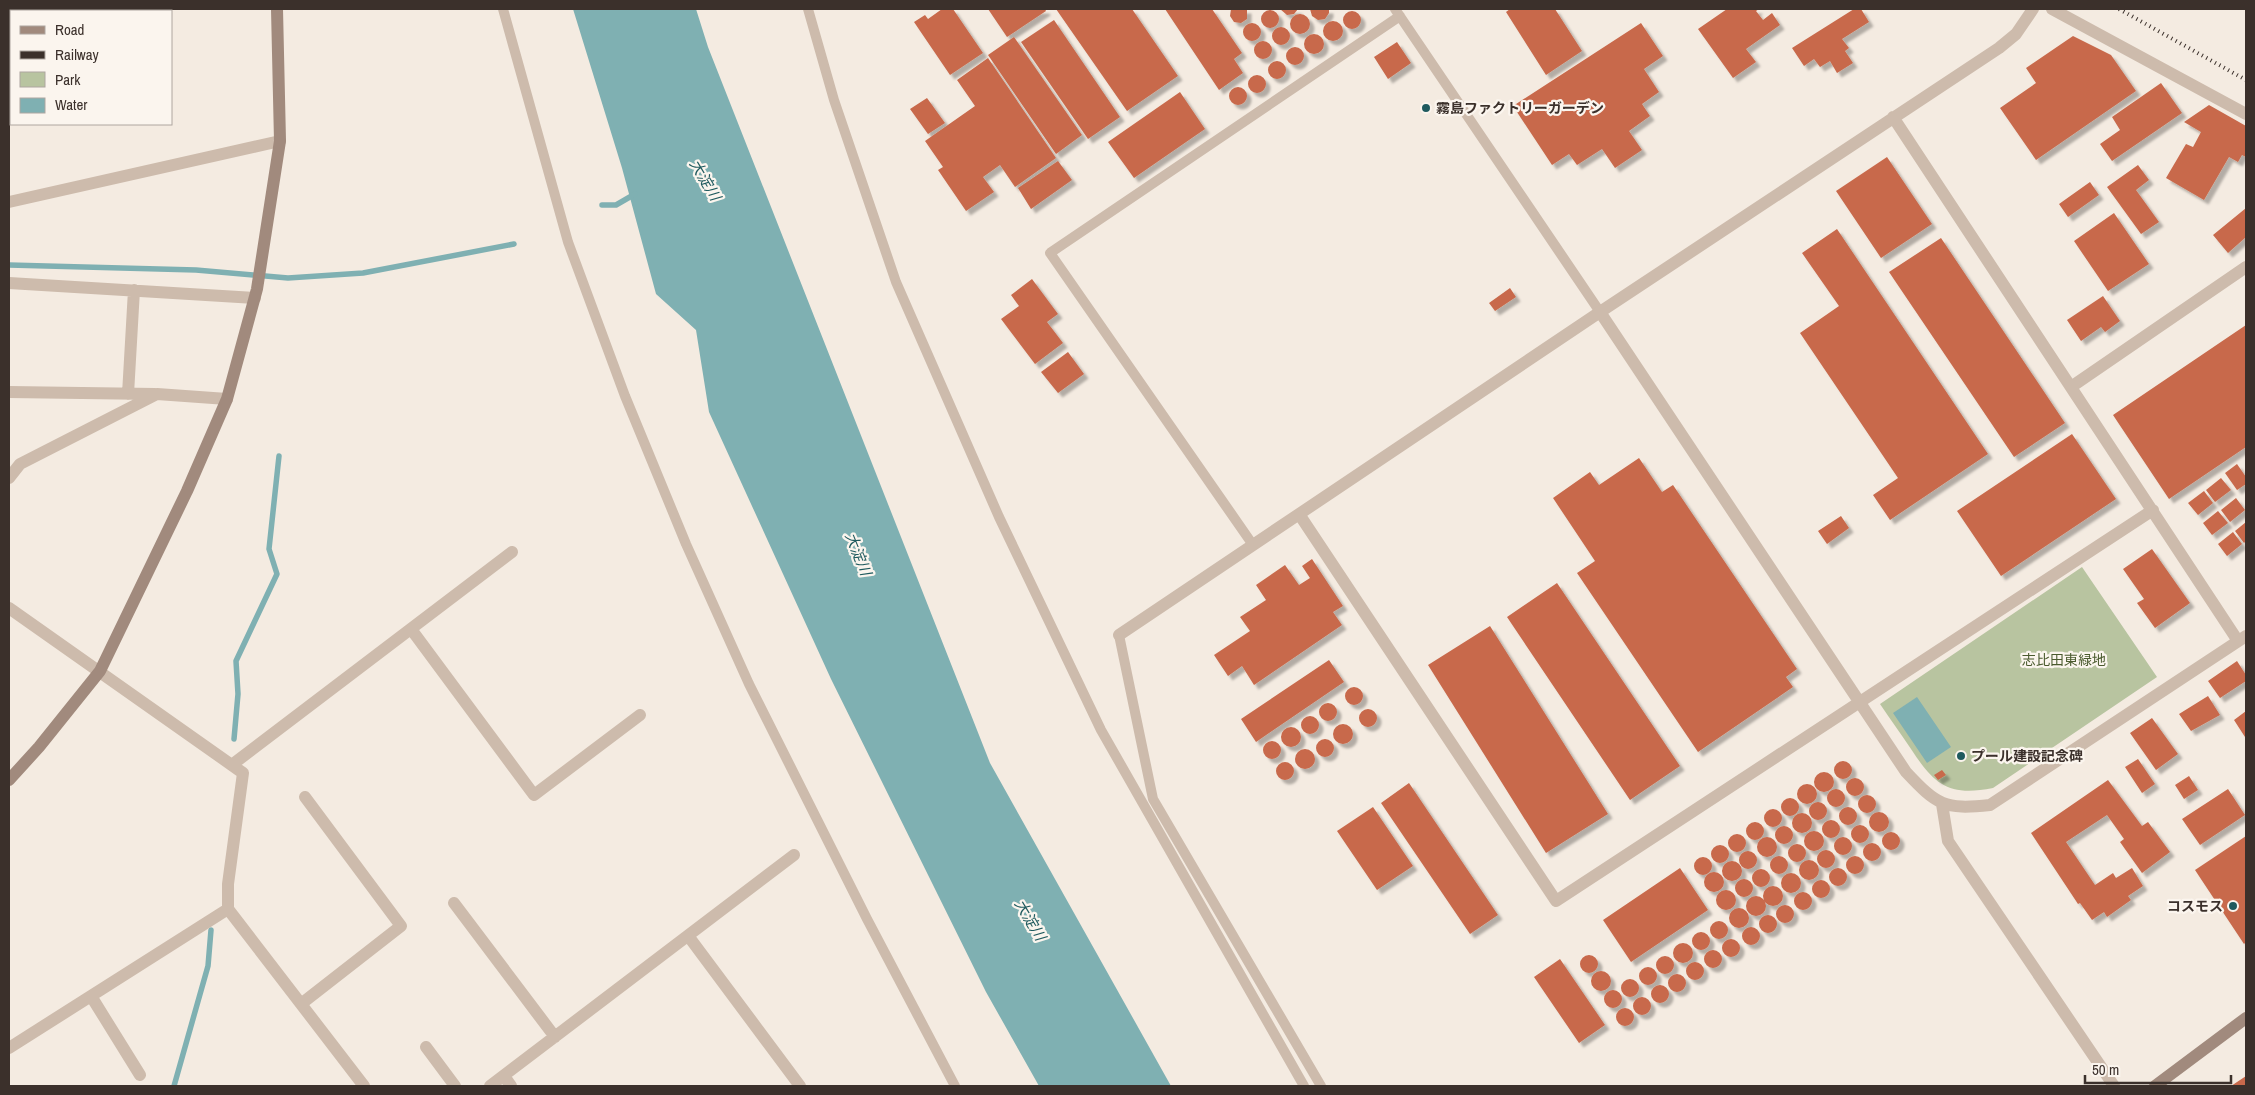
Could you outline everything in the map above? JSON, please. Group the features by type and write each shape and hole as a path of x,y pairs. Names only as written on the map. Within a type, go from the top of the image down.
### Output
{"street":[{"path":"9,780 39,747 100,670 187,491 227,399 256,293 264,252 280,141 277,9"},
{"path":"1119,635 1600,312 1999,48 2016,34 2033,9"},
{"path":"2052,9 2246,114"},
{"path":"1600,312 1906,772 1929,797 1942,804 1964,807 1990,804 2242,639 2153,510 1893,117"},
{"path":"9,201 280,141"},
{"path":"2071,387 2246,268"},
{"path":"9,283 134,290 256,293"},
{"path":"128,394 134,290"},
{"path":"9,392 157,394 227,399"},
{"path":"9,478 20,464 157,394"},
{"path":"1299,514 1556,901 1860,704 2153,510"},
{"path":"233,764 512,552"},
{"path":"9,608 100,670 243,773 228,884 228,909 364,1086"},
{"path":"411,629 534,795 640,715"},
{"path":"301,1004 402,926 305,797"},
{"path":"1942,804 1948,841 2114,1086"},
{"path":"490,1086 507,1081 555,1037 689,937 794,855"},
{"path":"454,903 555,1037"},
{"path":"9,1048 228,909"},
{"path":"689,937 800,1086"},
{"path":"91,996 140,1076"},
{"path":"2155,1086 2246,1018"},
{"path":"426,1047 455,1086"}],"lane":[{"path":"504,9 568,242 625,396 686,544 749,684 870,926 955,1086"},
{"path":"808,9 834,100 896,282 999,517 1101,730 1304,1086"},
{"path":"1253,544 1050,253 1397,12 1600,312"},
{"path":"1119,635 1153,799 1321,1086"}],"green space":[{"path":"9,9 77,9 10,10 9,96"},
{"name":"志比田東緑地","path":"2082,567 2157,677 1993,788 1964,791 1944,785 1935,779 1919,761 1880,704"}],"water":[{"name":"大淀川","path":"573,9 696,9 708,47 990,763 1171,1086 1039,1086 986,992 831,679 709,412 696,330 656,294 622,168"},
{"path":"1917,697 1951,747 1927,763 1893,713"}],"building":[{"path":"942,9 953,9 983,53 950,75 914,22 925,15 928,19"},
{"path":"988,9 1045,9 1046,11 1007,37"},
{"path":"1056,9 1132,9 1178,76 1127,111"},
{"path":"1165,9 1212,9 1242,53 1234,59 1243,73 1219,90"},
{"path":"1231,9 1247,9 1247,19 1241,23 1234,22 1230,16"},
{"path":"1280,9 1298,9 1294,14 1287,15"},
{"path":"1310,9 1329,9 1329,13 1325,19 1318,20 1312,16"},
{"path":"1510,9 1555,9 1582,51 1546,75 1506,12"},
{"path":"1727,9 1759,9 1756,11 1763,20 1772,13 1780,25 1746,49 1756,62 1733,78 1698,29"},
{"path":"1854,9 1861,9 1869,22 1842,39 1849,48 1845,51 1853,63 1837,73 1830,61 1820,67 1814,59 1804,66 1792,48"},
{"path":"1266,10 1274,10 1279,15 1277,26 1266,28 1261,23 1261,15"},
{"path":"1348,11 1356,11 1361,16 1359,27 1348,29 1343,24 1343,16"},
{"path":"1300,14 1307,17 1310,24 1307,31 1300,34 1293,31 1290,24 1293,17"},
{"path":"1054,20 1120,117 1088,139 1021,42"},
{"path":"1333,21 1340,24 1343,31 1340,38 1333,41 1326,38 1323,31 1326,24"},
{"path":"1248,23 1256,23 1261,28 1259,39 1248,41 1243,36 1243,28"},
{"path":"1641,23 1663,56 1644,69 1659,92 1642,104 1650,116 1629,131 1642,150 1615,168 1602,149 1577,165 1569,154 1552,165 1513,106"},
{"path":"1277,27 1285,27 1290,32 1288,43 1277,45 1272,40 1272,32"},
{"path":"1314,34 1321,37 1324,44 1321,51 1314,54 1307,51 1304,44 1307,37"},
{"path":"2073,36 2111,55 2136,91 2036,160 2000,108 2036,83 2026,68"},
{"path":"1014,37 1082,135 1056,154 988,55"},
{"path":"1259,41 1267,41 1272,46 1270,57 1259,59 1254,54 1254,46"},
{"path":"1397,42 1411,63 1388,79 1374,57"},
{"path":"1291,47 1299,47 1304,52 1302,63 1291,65 1286,60 1286,52"},
{"path":"988,58 1056,158 1015,187 1000,165 983,177 994,192 966,211 938,170 943,167 925,141 975,106 957,80"},
{"path":"1273,61 1281,61 1286,66 1284,77 1273,79 1268,74 1268,66"},
{"path":"1253,75 1261,75 1266,80 1264,91 1253,93 1248,88 1248,80"},
{"path":"2161,83 2182,113 2112,161 2100,144 2120,130 2112,117"},
{"path":"1234,87 1242,87 1247,92 1245,103 1234,105 1229,100 1229,92"},
{"path":"1180,92 1205,129 1134,178 1108,142"},
{"path":"927,98 945,123 928,134 910,109"},
{"path":"2209,105 2246,126 2246,157 2242,155 2238,162 2229,157 2204,200 2166,178 2186,144 2193,147 2201,132 2184,122"},
{"path":"1887,157 1932,224 1881,258 1836,191"},
{"path":"1058,161 1072,180 1031,209 1018,188"},
{"path":"2138,165 2149,180 2136,190 2159,222 2141,234 2107,187"},
{"path":"2090,182 2099,195 2068,217 2059,204"},
{"path":"2246,208 2246,237 2228,253 2213,235"},
{"path":"2114,213 2149,264 2108,291 2074,241"},
{"path":"1837,229 1988,454 1890,520 1873,495 1898,478 1800,333 1839,306 1802,253"},
{"path":"1941,238 2065,423 2014,457 1889,272"},
{"path":"1032,279 1058,314 1047,322 1063,343 1035,364 1001,319 1019,306 1011,295"},
{"path":"1510,288 1516,297 1495,311 1489,303"},
{"path":"2103,296 2120,321 2105,332 2101,327 2081,341 2067,320"},
{"path":"2246,325 2246,447 2169,499 2113,415"},
{"path":"1068,352 1084,374 1058,393 1041,372"},
{"path":"2072,434 2116,499 2001,576 1957,511"},
{"path":"1639,458 1662,492 1673,485 1797,669 1786,677 1793,687 1698,752 1577,573 1595,561 1553,498 1590,472 1599,485"},
{"path":"2237,464 2246,477 2246,484 2237,490 2225,473"},
{"path":"2221,478 2231,490 2215,502 2206,490"},
{"path":"2204,491 2213,503 2198,515 2188,503"},
{"path":"2236,498 2245,510 2230,522 2221,510"},
{"path":"2218,511 2228,523 2212,535 2203,523"},
{"path":"1841,516 1849,528 1827,544 1818,531"},
{"path":"2246,522 2246,541 2244,543 2235,531"},
{"path":"2233,532 2242,544 2227,556 2218,544"},
{"path":"2152,549 2190,603 2155,628 2137,603 2144,599 2123,569"},
{"path":"1312,559 1343,606 1333,612 1342,625 1254,685 1242,666 1228,676 1214,655 1250,631 1240,617 1266,600 1256,585 1285,565 1299,585 1310,578 1302,566"},
{"path":"1557,583 1680,766 1630,800 1507,617"},
{"path":"1490,626 1608,814 1546,853 1428,665"},
{"path":"1329,660 1344,682 1256,742 1241,719"},
{"path":"2237,661 2246,675 2246,681 2220,698 2208,681"},
{"path":"1350,687 1358,687 1363,692 1361,703 1350,705 1345,700 1345,692"},
{"path":"2208,696 2220,715 2191,731 2179,714"},
{"path":"1324,703 1332,703 1337,708 1335,719 1324,721 1319,716 1319,708"},
{"path":"1364,709 1372,709 1377,714 1375,725 1364,727 1359,722 1359,714"},
{"path":"2246,711 2246,736 2245,737 2234,720"},
{"path":"1306,716 1314,716 1319,721 1317,732 1306,734 1301,729 1301,721"},
{"path":"2152,718 2178,754 2156,770 2130,733"},
{"path":"1343,724 1350,727 1353,734 1350,741 1343,744 1336,741 1333,734 1336,727"},
{"path":"1291,727 1298,730 1301,737 1298,744 1291,747 1284,744 1281,737 1284,730"},
{"path":"1321,739 1329,739 1334,744 1332,755 1321,757 1316,752 1316,744"},
{"path":"1268,741 1276,741 1281,746 1279,757 1268,759 1263,754 1263,746"},
{"path":"1305,749 1312,752 1315,759 1312,766 1305,769 1298,766 1295,759 1298,752"},
{"path":"2138,759 2155,784 2142,793 2125,767"},
{"path":"1839,761 1847,761 1852,766 1850,777 1839,779 1834,774 1834,766"},
{"path":"1281,762 1289,762 1294,767 1292,778 1281,780 1276,775 1276,767"},
{"path":"1942,770 1946,775 1938,780 1934,775"},
{"path":"1824,772 1831,775 1834,782 1831,789 1824,792 1817,789 1814,782 1817,775"},
{"path":"2189,776 2198,790 2184,799 2175,785"},
{"path":"1851,778 1859,778 1864,783 1862,794 1851,796 1846,791 1846,783"},
{"path":"2108,780 2142,826 2148,822 2170,852 2142,873 2120,842 2124,839 2107,815 2066,842 2095,885 2113,873 2116,878 2132,868 2143,886 2128,896 2131,900 2107,917 2104,912 2092,920 2080,903 2078,904 2031,833"},
{"path":"1409,783 1498,915 1470,934 1381,803"},
{"path":"1807,784 1814,787 1817,794 1814,801 1807,804 1800,801 1797,794 1800,787"},
{"path":"1832,789 1840,789 1845,794 1843,805 1832,807 1827,802 1827,794"},
{"path":"2228,789 2245,815 2200,845 2182,819"},
{"path":"1863,795 1871,795 1876,800 1874,811 1863,813 1858,808 1858,800"},
{"path":"1786,798 1794,798 1799,803 1797,814 1786,816 1781,811 1781,803"},
{"path":"1814,802 1822,802 1827,807 1825,818 1814,820 1809,815 1809,807"},
{"path":"1373,807 1413,866 1377,890 1337,831"},
{"path":"1844,807 1852,807 1857,812 1855,823 1844,825 1839,820 1839,812"},
{"path":"1769,809 1777,809 1782,814 1780,825 1769,827 1764,822 1764,814"},
{"path":"1879,812 1886,815 1889,822 1886,829 1879,832 1872,829 1869,822 1872,815"},
{"path":"1802,813 1809,816 1812,823 1809,830 1802,833 1795,830 1792,823 1795,816"},
{"path":"1827,820 1835,820 1840,825 1838,836 1827,838 1822,833 1822,825"},
{"path":"1751,822 1759,822 1764,827 1762,838 1751,840 1746,835 1746,827"},
{"path":"1856,825 1864,825 1869,830 1867,841 1856,843 1851,838 1851,830"},
{"path":"1780,826 1788,826 1793,831 1791,842 1780,844 1775,839 1775,831"},
{"path":"1814,831 1821,834 1824,841 1821,848 1814,851 1807,848 1804,841 1807,834"},
{"path":"1891,832 1897,835 1900,841 1897,847 1891,850 1885,847 1882,841 1885,835"},
{"path":"1733,834 1741,834 1746,839 1744,850 1733,852 1728,847 1728,839"},
{"name":"コスモス","path":"2246,836 2246,942 2244,944 2195,870"},
{"path":"1767,837 1774,840 1777,847 1774,854 1767,857 1760,854 1757,847 1760,840"},
{"path":"1839,837 1847,837 1852,842 1850,853 1839,855 1834,850 1834,842"},
{"path":"1872,843 1878,846 1881,852 1878,858 1872,861 1866,858 1863,852 1866,846"},
{"path":"1793,844 1801,844 1806,849 1804,860 1793,862 1788,857 1788,849"},
{"path":"1716,845 1724,845 1729,850 1727,861 1716,863 1711,858 1711,850"},
{"path":"1822,850 1830,850 1835,855 1833,866 1822,868 1817,863 1817,855"},
{"path":"1744,851 1752,851 1757,856 1755,867 1744,869 1739,864 1739,856"},
{"path":"1775,856 1783,856 1788,861 1786,872 1775,874 1770,869 1770,861"},
{"path":"1855,856 1861,859 1864,865 1861,871 1855,874 1849,871 1846,865 1849,859"},
{"path":"1699,857 1707,857 1712,862 1710,873 1699,875 1694,870 1694,862"},
{"path":"1809,860 1816,863 1819,870 1816,877 1809,880 1802,877 1799,870 1802,863"},
{"path":"1732,861 1739,864 1742,871 1739,878 1732,881 1725,878 1722,871 1725,864"},
{"path":"1680,868 1708,910 1631,962 1603,920"},
{"path":"1838,868 1844,871 1847,877 1844,883 1838,886 1832,883 1829,877 1832,871"},
{"path":"1757,869 1765,869 1770,874 1768,885 1757,887 1752,882 1752,874"},
{"path":"1714,872 1721,875 1724,882 1721,889 1714,892 1707,889 1704,882 1707,875"},
{"path":"1791,873 1798,876 1801,883 1798,890 1791,893 1784,890 1781,883 1784,876"},
{"path":"1740,879 1748,879 1753,884 1751,895 1740,897 1735,892 1735,884"},
{"path":"1821,880 1827,883 1830,889 1827,895 1821,898 1815,895 1812,889 1815,883"},
{"path":"1773,886 1780,889 1783,896 1780,903 1773,906 1766,903 1763,896 1766,889"},
{"path":"1726,890 1733,893 1736,900 1733,907 1726,910 1719,907 1716,900 1719,893"},
{"path":"1803,892 1809,895 1812,901 1809,907 1803,910 1797,907 1794,901 1797,895"},
{"path":"1756,896 1763,899 1766,906 1763,913 1756,916 1749,913 1746,906 1749,899"},
{"path":"1785,905 1791,908 1794,914 1791,920 1785,923 1779,920 1776,914 1779,908"},
{"path":"1739,908 1746,911 1749,918 1746,925 1739,928 1732,925 1729,918 1732,911"},
{"path":"1768,915 1774,918 1777,924 1774,930 1768,933 1762,930 1759,924 1762,918"},
{"path":"1715,921 1723,921 1728,926 1726,937 1715,939 1710,934 1710,926"},
{"path":"1751,927 1757,930 1760,936 1757,942 1751,945 1745,942 1742,936 1745,930"},
{"path":"1697,932 1705,932 1710,937 1708,948 1697,950 1692,945 1692,937"},
{"path":"1731,939 1737,942 1740,948 1737,954 1731,957 1725,954 1722,948 1725,942"},
{"path":"1683,943 1690,946 1693,953 1690,960 1683,963 1676,960 1673,953 1676,946"},
{"path":"1713,950 1719,953 1722,959 1719,965 1713,968 1707,965 1704,959 1707,953"},
{"path":"1585,955 1593,955 1598,960 1596,971 1585,973 1580,968 1580,960"},
{"path":"1661,956 1669,956 1674,961 1672,972 1661,974 1656,969 1656,961"},
{"path":"1560,959 1605,1025 1579,1043 1534,977"},
{"path":"1695,962 1701,965 1704,971 1701,977 1695,980 1689,977 1686,971 1689,965"},
{"path":"1644,967 1652,967 1657,972 1655,983 1644,985 1639,980 1639,972"},
{"path":"1601,971 1608,974 1611,981 1608,988 1601,991 1594,988 1591,981 1594,974"},
{"path":"1677,974 1683,977 1686,983 1683,989 1677,992 1671,989 1668,983 1671,977"},
{"path":"1626,979 1634,979 1639,984 1637,995 1626,997 1621,992 1621,984"},
{"path":"1660,985 1666,988 1669,994 1666,1000 1660,1003 1654,1000 1651,994 1654,988"},
{"path":"1609,990 1617,990 1622,995 1620,1006 1609,1008 1604,1003 1604,995"},
{"path":"1642,997 1648,1000 1651,1006 1648,1012 1642,1015 1636,1012 1633,1006 1636,1000"},
{"path":"1625,1008 1631,1011 1634,1017 1631,1023 1625,1026 1619,1023 1616,1017 1619,1011"},
{"path":"2246,1076 2246,1086 2231,1086"}],"waterway":[{"path":"602,205 616,205 635,194"},
{"path":"9,265 196,270 288,278 363,273 514,244"},
{"path":"234,739 238,694 236,661 277,574 269,549 279,456"},
{"path":"174,1086 208,966 211,930"}],"railway":[{"path":"2119,9 2246,80"}],"place":[{"name":"霧島ファクトリーガーデン","path":"1426,108"},
{"name":"プール建設記念碑","path":"1961,756"},
{"name":"コスモス","path":"2233,906"}]}
